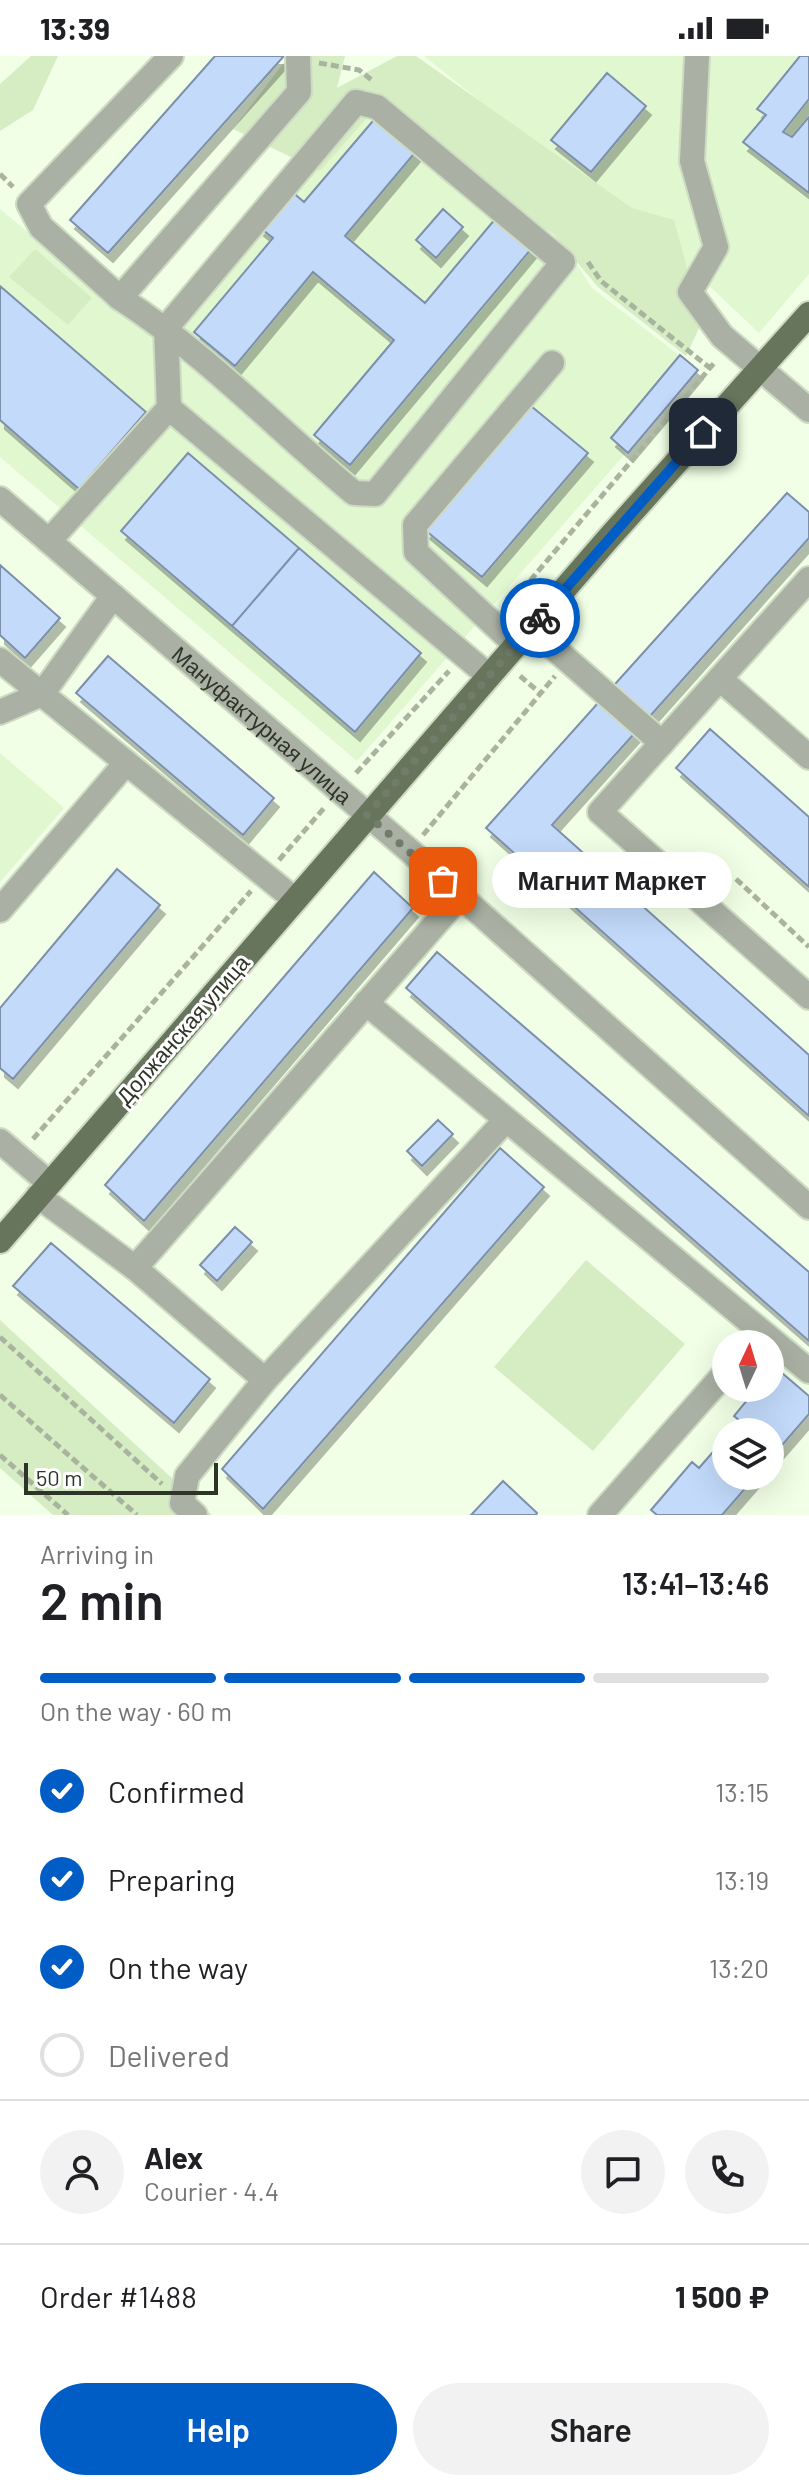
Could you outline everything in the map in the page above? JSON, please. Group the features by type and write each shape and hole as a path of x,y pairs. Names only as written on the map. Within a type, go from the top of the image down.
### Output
{"main road":[{"name":"Должанская улица","path":"0,1241 367,815 809,314"}],"street":[{"path":"49,541 169,408 166,328 356,102 377,107 563,262 375,494 354,493 166,328 120,298 41,227 29,204 171,56"},
{"path":"120,298 299,92 298,56"},
{"path":"697,56 692,161 716,247 690,292 731,343 809,410"},
{"path":"552,363 415,525 416,552 492,622 569,661 662,743"},
{"path":"169,408 489,676"},
{"name":"Мануфактурная улица","path":"0,499 410,851 809,1207"},
{"path":"809,579 600,812 809,997"},
{"path":"0,712 42,694 113,596"},
{"path":"0,660 294,899"},
{"path":"720,679 809,757"},
{"path":"0,910 126,763"},
{"path":"135,1268 460,896"},
{"path":"366,1003 506,1120 747,1330"},
{"path":"189,1509 187,1476 265,1380 506,1120"},
{"path":"9,1148 44,1190 265,1380"},
{"path":"784,1355 809,1371"},
{"path":"600,1515 712,1388"}],"path":[{"path":"0,174 10,184"},
{"path":"601,281 710,368"},
{"path":"492,622 731,343"},
{"path":"410,851 569,661"},
{"path":"9,1148 265,875 452,668"},
{"path":"736,879 809,947"},
{"path":"0,1337 189,1509"},
{"path":"0,1395 137,1515"},
{"path":"0,1455 68,1515"}],"shaded area":[{"path":"31,56 58,56 33,110 0,131 0,84"},
{"path":"289,56 345,56 337,88 397,56 416,56 632,208 674,220 702,322 686,356 598,287 554,235 374,110 320,171 233,129"},
{"path":"424,56 809,56 809,274 759,333 701,278"},
{"path":"360,84 574,260 592,288 698,370 357,761 0,457 0,209 191,369 166,310"},
{"path":"35,249 92,298 68,325 9,277"},
{"path":"0,753 64,808 0,882"},
{"path":"586,1260 685,1344 593,1451 494,1367"},
{"path":"0,1320 212,1515 53,1515 0,1468"}],"building":[{"path":"215,56 284,56 108,253 70,220"},
{"path":"800,56 809,56 809,99 783,132 792,137 809,117 809,193 743,142 766,115 757,109"},
{"path":"607,73 646,106 591,172 551,140"},
{"path":"378,115 418,149 345,236 425,303 496,218 532,248 350,465 314,435 394,340 313,272 235,366 194,332 273,238 259,227 290,190 304,202"},
{"path":"443,209 463,227 436,258 416,240"},
{"path":"0,286 146,412 79,489 0,420"},
{"path":"680,355 698,370 628,453 611,438"},
{"path":"531,406 588,453 482,577 425,530"},
{"path":"188,453 299,548 232,626 121,531"},
{"path":"787,493 809,512 809,538 642,725 607,693"},
{"path":"299,548 421,653 355,732 232,626"},
{"path":"0,565 60,618 25,658 0,635"},
{"path":"108,656 274,798 243,835 76,693"},
{"path":"607,693 642,725 552,825 809,1055 809,1116 486,828"},
{"path":"710,729 809,817 809,887 676,768"},
{"path":"117,869 160,905 13,1079 0,1068 0,1008"},
{"path":"374,872 413,908 144,1221 105,1185"},
{"path":"437,952 809,1272 809,1341 406,988"},
{"path":"438,1120 453,1134 422,1166 407,1151"},
{"path":"500,1148 544,1187 263,1509 222,1469"},
{"path":"235,1227 252,1242 217,1281 200,1265"},
{"path":"51,1243 210,1379 174,1423 13,1286"},
{"path":"784,1375 809,1396 809,1414 784,1443 784,1418 734,1416 746,1402 784,1402"},
{"path":"712,1453 712,1490 744,1490 722,1515 657,1515 651,1510 692,1462 699,1468"},
{"path":"503,1481 537,1513 536,1515 471,1515"}],"way so far":[{"path":"443,881 367,815 540,618"}],"place":[{"name":"Магнит Маркет","path":"443,881"}],"route":[{"path":"540,618 703,432"}]}
